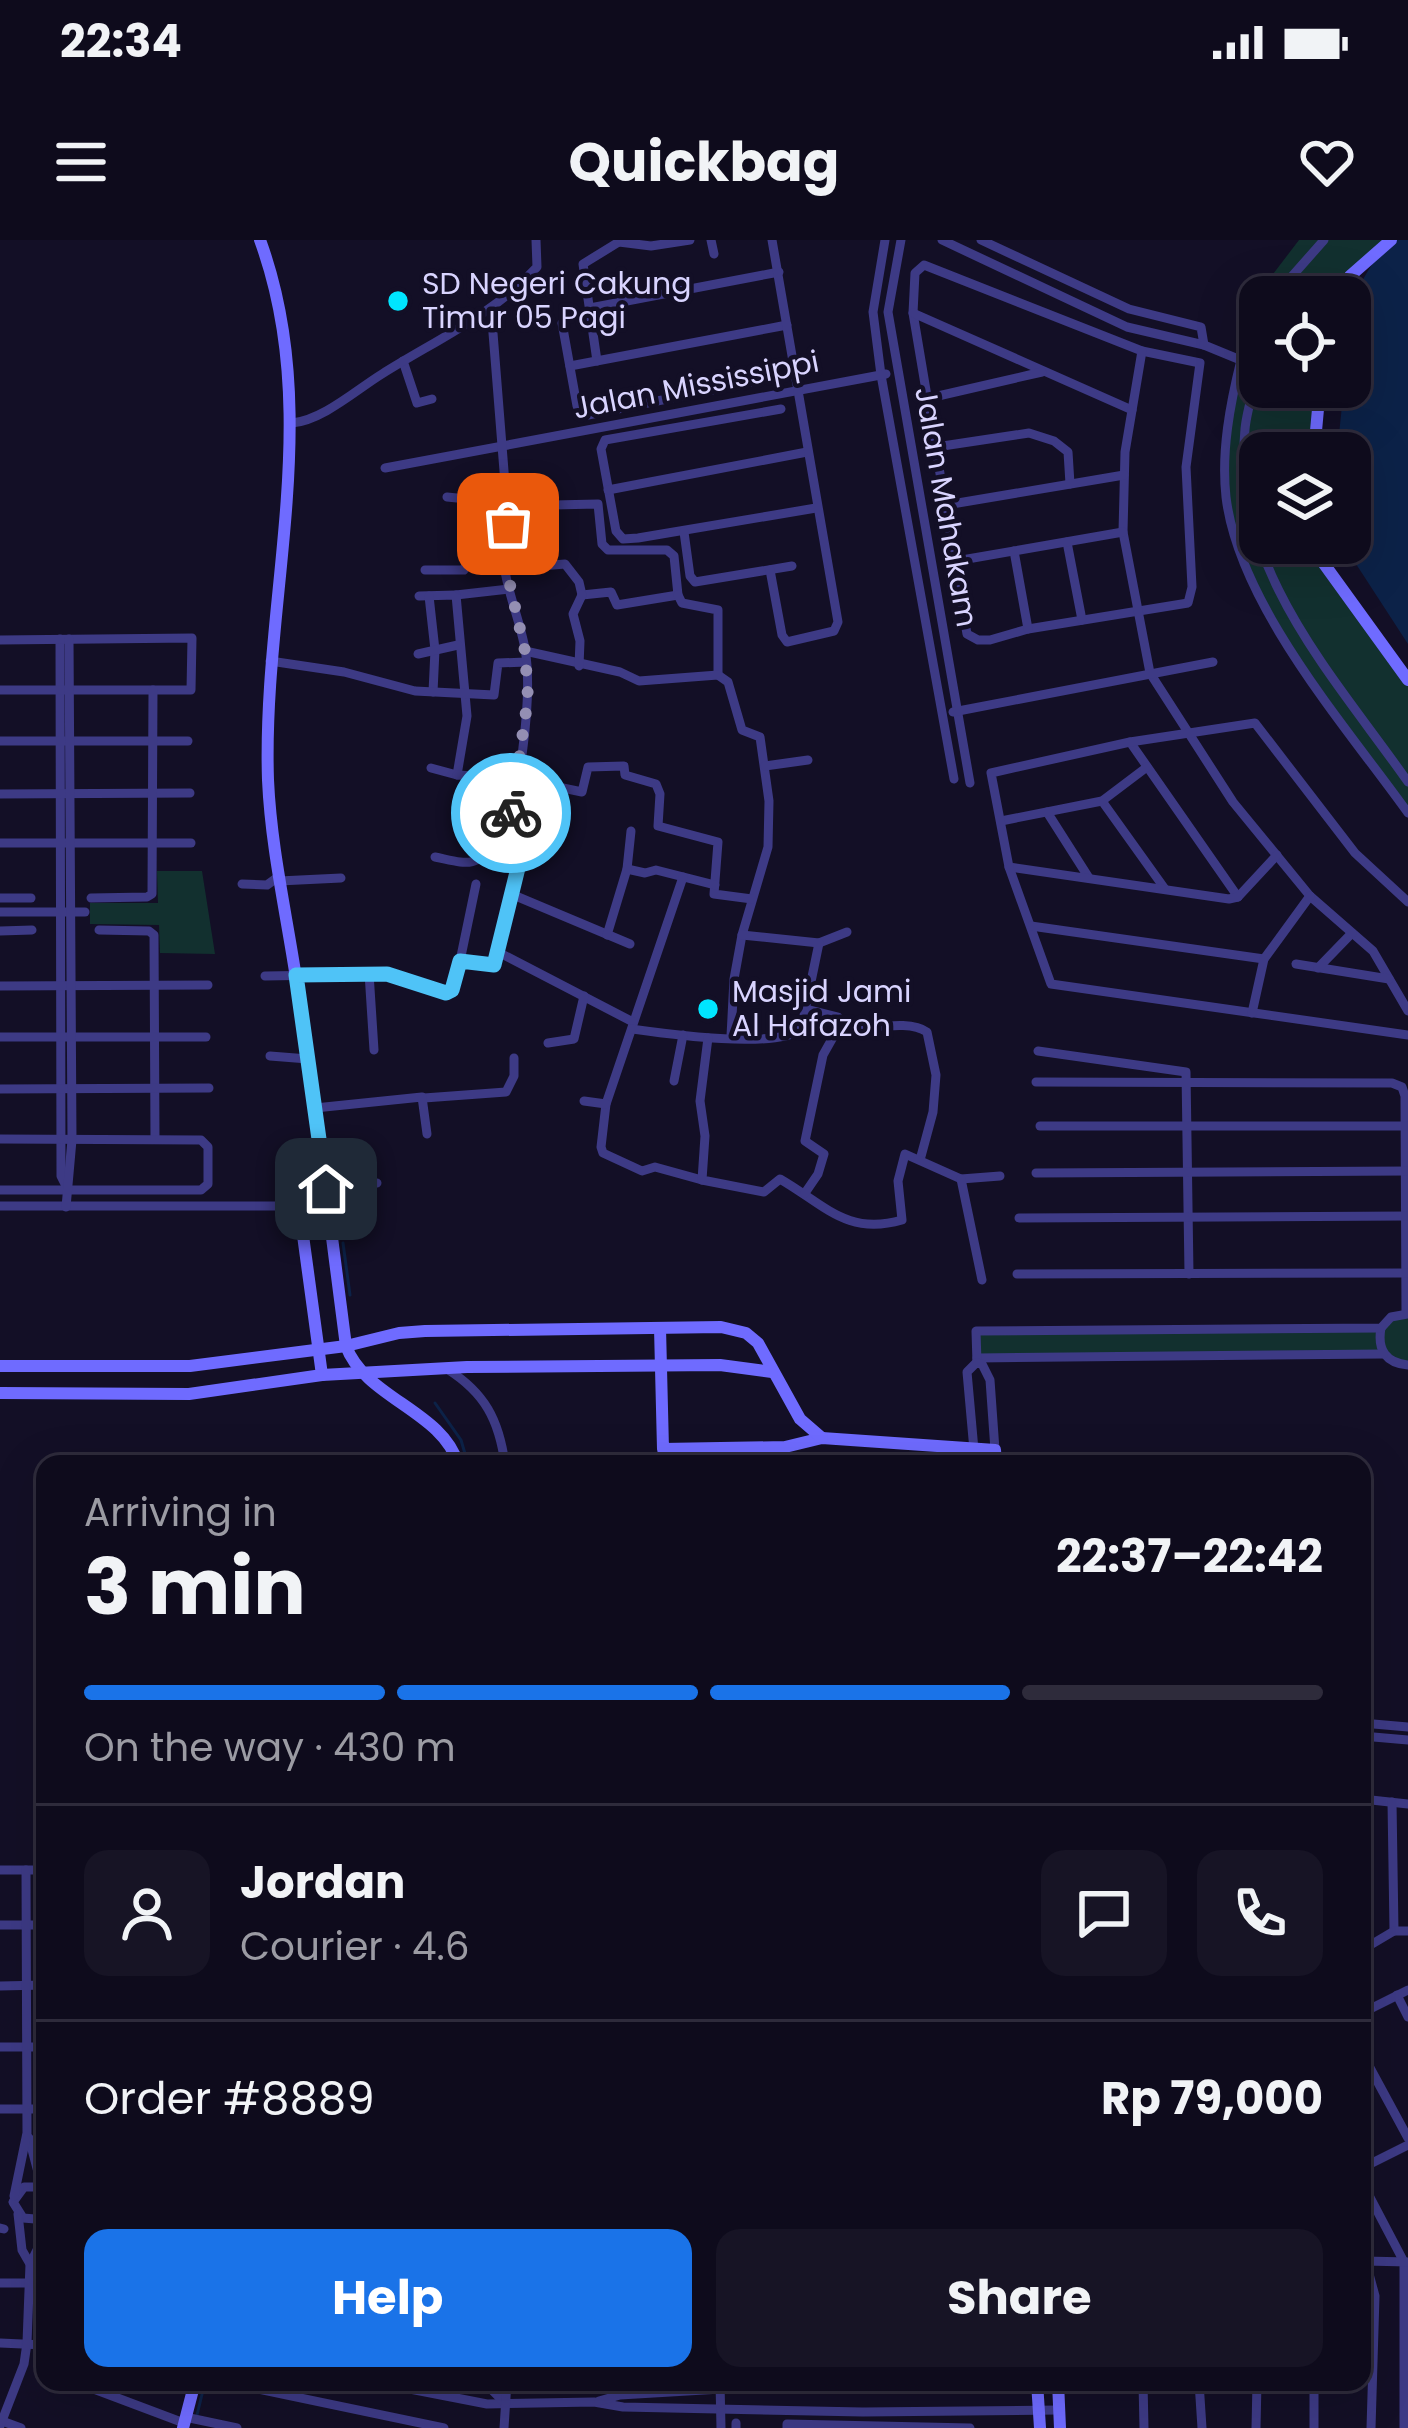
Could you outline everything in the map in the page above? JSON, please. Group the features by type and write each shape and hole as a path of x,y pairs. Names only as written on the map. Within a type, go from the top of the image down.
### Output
{"street":[{"path":"260,240 284,341 296,423 268,788 318,1107 346,1346 366,1373 449,1442 454,1455"},
{"path":"296,423 491,308 538,267 536,240"},
{"path":"597,361 583,262 620,241 651,246 690,240"},
{"path":"712,240 714,254"},
{"path":"770,570 787,641 834,632 838,622 772,240"},
{"name":"Jalan Mahakam","path":"885,240 873,312 876,376 954,779"},
{"name":"Jalan Mahakam","path":"901,240 888,312 970,783"},
{"path":"942,240 1127,327 1204,345 1239,359"},
{"path":"981,240 1129,309 1201,327 1204,345"},
{"path":"1292,276 1324,240"},
{"path":"1350,276 1391,240"},
{"path":"932,266 1142,352 1200,363 1186,467 1191,598 1182,604 983,641 967,634 913,313 915,273 919,267 932,266"},
{"path":"590,308 778,272"},
{"path":"435,857 469,865 499,843 509,823 525,733 525,656 500,541 508,523 491,308"},
{"path":"913,313 1132,410"},
{"path":"562,322 577,406 588,415 776,377"},
{"path":"570,366 787,325"},
{"path":"566,346 592,341"},
{"path":"1142,352 1124,476 1123,532 1150,673 1233,802 1310,896 1373,951 1408,1011"},
{"path":"403,361 417,402 432,399"},
{"path":"1239,370 1226,437 1226,496 1248,576 1282,636 1408,813"},
{"name":"Jalan Mississippi","path":"385,468 898,372"},
{"path":"925,399 1044,372"},
{"path":"1250,408 1245,482 1254,534 1273,584 1408,782"},
{"path":"782,409 605,440 601,449 616,531 623,539 684,532 816,508"},
{"path":"936,447 1035,433 1068,452 1070,484"},
{"path":"608,490 807,452"},
{"path":"946,506 1124,476"},
{"path":"447,497 507,504 598,504 602,544 608,550 672,552 682,603 718,610 718,675"},
{"path":"684,532 695,582 792,566"},
{"path":"956,561 1123,532"},
{"path":"478,542 478,561"},
{"path":"1067,542 1082,620"},
{"path":"1014,551 1028,629"},
{"path":"425,570 464,570 466,561 566,564 582,595 572,614 580,641 579,665"},
{"path":"1324,564 1408,680"},
{"path":"433,692 435,650 424,596 509,590"},
{"path":"582,595 610,592 617,605 678,595"},
{"path":"456,595 466,695 466,734 457,775"},
{"path":"430,621 457,620"},
{"path":"0,640 192,638 191,690 0,690"},
{"path":"64,639 66,1140 61,1176 66,1207"},
{"path":"418,654 458,645"},
{"path":"278,662 466,695 497,694 498,663 525,656 648,681 718,675 728,682 742,730 760,737 768,847 742,935 731,1036"},
{"path":"943,714 1213,662"},
{"path":"91,898 151,896 153,690"},
{"path":"1408,902 1354,853 1255,723 1130,742 992,772 1009,866 1047,978 1058,986 1408,1035"},
{"path":"0,741 188,741"},
{"path":"1130,742 1238,896"},
{"path":"765,766 808,760"},
{"path":"431,768 457,775 480,772 582,792 588,767 624,766 625,775 656,784 659,826 718,842 715,895 752,898"},
{"path":"1001,820 1102,801 1147,767"},
{"path":"0,794 190,793"},
{"path":"1102,801 1166,890"},
{"path":"1047,812 1089,878"},
{"path":"608,935 627,868 631,831"},
{"path":"0,843 191,843"},
{"path":"499,843 518,868"},
{"path":"518,868 528,864 533,848"},
{"path":"1009,866 1215,899 1238,896 1277,855"},
{"path":"497,958 518,868"},
{"path":"627,868 715,885"},
{"path":"242,884 341,878"},
{"path":"683,878 607,1104 603,1154 642,1171 656,1167 764,1192 778,1179 854,1225 899,1222 898,1181 904,1156 961,1179 1000,1176"},
{"path":"265,976 387,974 446,993 452,990 460,961 476,884"},
{"path":"511,894 630,944"},
{"path":"1252,1013 1264,959 1310,896"},
{"path":"0,898 31,898"},
{"path":"0,912 85,912"},
{"path":"1030,926 1264,959"},
{"path":"0,931 32,931"},
{"path":"99,931 152,932 155,1139"},
{"path":"742,935 819,943 847,932"},
{"path":"1318,968 1352,933"},
{"path":"460,961 479,965 497,958 584,996 633,1025 709,1038 789,1037 801,1030 819,943"},
{"path":"1295,964 1389,979"},
{"path":"369,973 374,1050"},
{"path":"0,986 208,986"},
{"path":"548,1042 574,1039 584,996"},
{"path":"805,1193 824,1153 805,1141 823,1055 839,1028 838,1017 806,1009"},
{"path":"839,1028 864,1031 915,1025 927,1032 936,1075 933,1112 920,1160"},
{"path":"674,1081 682,1035"},
{"path":"0,1037 206,1037"},
{"path":"702,1180 705,1136 700,1101 709,1038"},
{"path":"1038,1051 1186,1072 1189,1274"},
{"path":"270,1056 308,1059"},
{"path":"318,1107 506,1092 514,1076 514,1058"},
{"path":"1036,1082 1392,1083 1402,1087 1407,1126 1407,1313 1391,1317 1381,1328 1379,1342 1383,1354 1394,1363 1408,1365"},
{"path":"0,1089 209,1088"},
{"path":"424,1098 427,1133"},
{"path":"584,1100 607,1104"},
{"path":"1040,1126 1407,1126"},
{"path":"0,1139 206,1142 208,1184 201,1190 0,1190"},
{"path":"310,1168 302,1181 299,1206 322,1375"},
{"path":"1036,1173 1407,1171"},
{"path":"961,1179 982,1280"},
{"path":"326,1189 377,1183"},
{"path":"0,1207 299,1206"},
{"path":"1019,1217 1407,1216"},
{"path":"1017,1274 1406,1274"},
{"path":"0,1366 156,1368 319,1350 425,1331 722,1327 746,1333 758,1343 800,1419 822,1438"},
{"path":"660,1328 663,1455"},
{"path":"974,1455 967,1372 977,1361 976,1330 1381,1328"},
{"path":"977,1361 1383,1354"},
{"path":"977,1361 989,1376 995,1455"},
{"path":"0,1393 189,1394 322,1375 447,1369 720,1365 772,1372"},
{"path":"447,1369 483,1398 496,1421 503,1455"},
{"path":"687,1455 785,1447 822,1438 958,1455"},
{"path":"1371,1724 1408,1727"},
{"path":"1371,1737 1408,1740"},
{"path":"1371,1800 1408,1804"},
{"path":"1392,1802 1394,1931"},
{"path":"0,1870 36,1870"},
{"path":"21,2428 1,2423 5,2399 27,2343 30,2283 14,2199 28,2110 26,1870"},
{"path":"0,1924 36,1924"},
{"path":"1371,1945 1394,1931 1408,1931"},
{"path":"0,1986 36,1985"},
{"path":"1371,2008 1402,1992 1408,2017"},
{"path":"0,2047 36,2047"},
{"path":"1371,2070 1408,2141 1371,2163"},
{"path":"0,2109 36,2110"},
{"path":"27,2133 36,2165"},
{"path":"0,2202 14,2199 25,2187 36,2190"},
{"path":"1371,2200 1402,2261 1407,2321 1404,2428"},
{"path":"18,2214 29,2219 36,2216"},
{"path":"29,2264 36,2252"},
{"path":"1371,2261 1402,2261"},
{"path":"0,2283 36,2283"},
{"path":"1371,2288 1375,2324 1371,2352"},
{"path":"1371,2324 1375,2324"},
{"path":"0,2343 36,2344"},
{"path":"101,2391 188,2421 237,2428"},
{"path":"188,2421 193,2391"},
{"path":"267,2391 444,2428"},
{"path":"420,2391 487,2404 1059,2410"},
{"path":"494,2391 505,2404"},
{"path":"504,2428 506,2391"},
{"path":"594,2402 660,2391"},
{"path":"720,2391 721,2428"},
{"path":"1038,2391 1040,2428"},
{"path":"1058,2391 1060,2428"},
{"path":"1142,2391 1144,2428"},
{"path":"1200,2391 1202,2428"},
{"path":"1256,2428 1257,2391"},
{"path":"1314,2391 1314,2428"},
{"path":"1368,2391 1371,2428"},
{"path":"787,2428 787,2424 970,2428"}],"green space":[{"path":"1299,240 1391,240 1357,276 1272,276"},
{"path":"1239,368 1239,408 1319,408 1316,432 1239,432 1239,541 1226,496"},
{"path":"1246,564 1328,564 1408,680 1408,813 1254,592"},
{"path":"157,871 202,871 215,954 160,953 159,925 90,924 90,903 158,903"},
{"path":"1408,1314 1408,1365 1383,1354 977,1358 976,1331 1381,1328 1391,1317"}],"water":[{"path":"1391,240 1408,240 1408,644 1356,564 1371,564 1371,432 1339,432 1342,408 1371,408 1371,276 1365,276"}],"waterway":[{"path":"343,1243 350,1295"},
{"path":"435,1403 461,1440 465,1455"},
{"path":"197,2415 203,2391"}],"way so far":[{"path":"508,524 500,541 525,651 528,698 511,813"}],"place":[{"name":"SD Negeri Cakung Timur 05 Pagi","path":"398,301"},
{"name":"Masjid Jami Al Hafazoh","path":"708,1009"}],"route":[{"path":"326,1189 296,975 387,974 446,993 452,990 460,961 494,965 518,868 499,843 511,813"}]}
